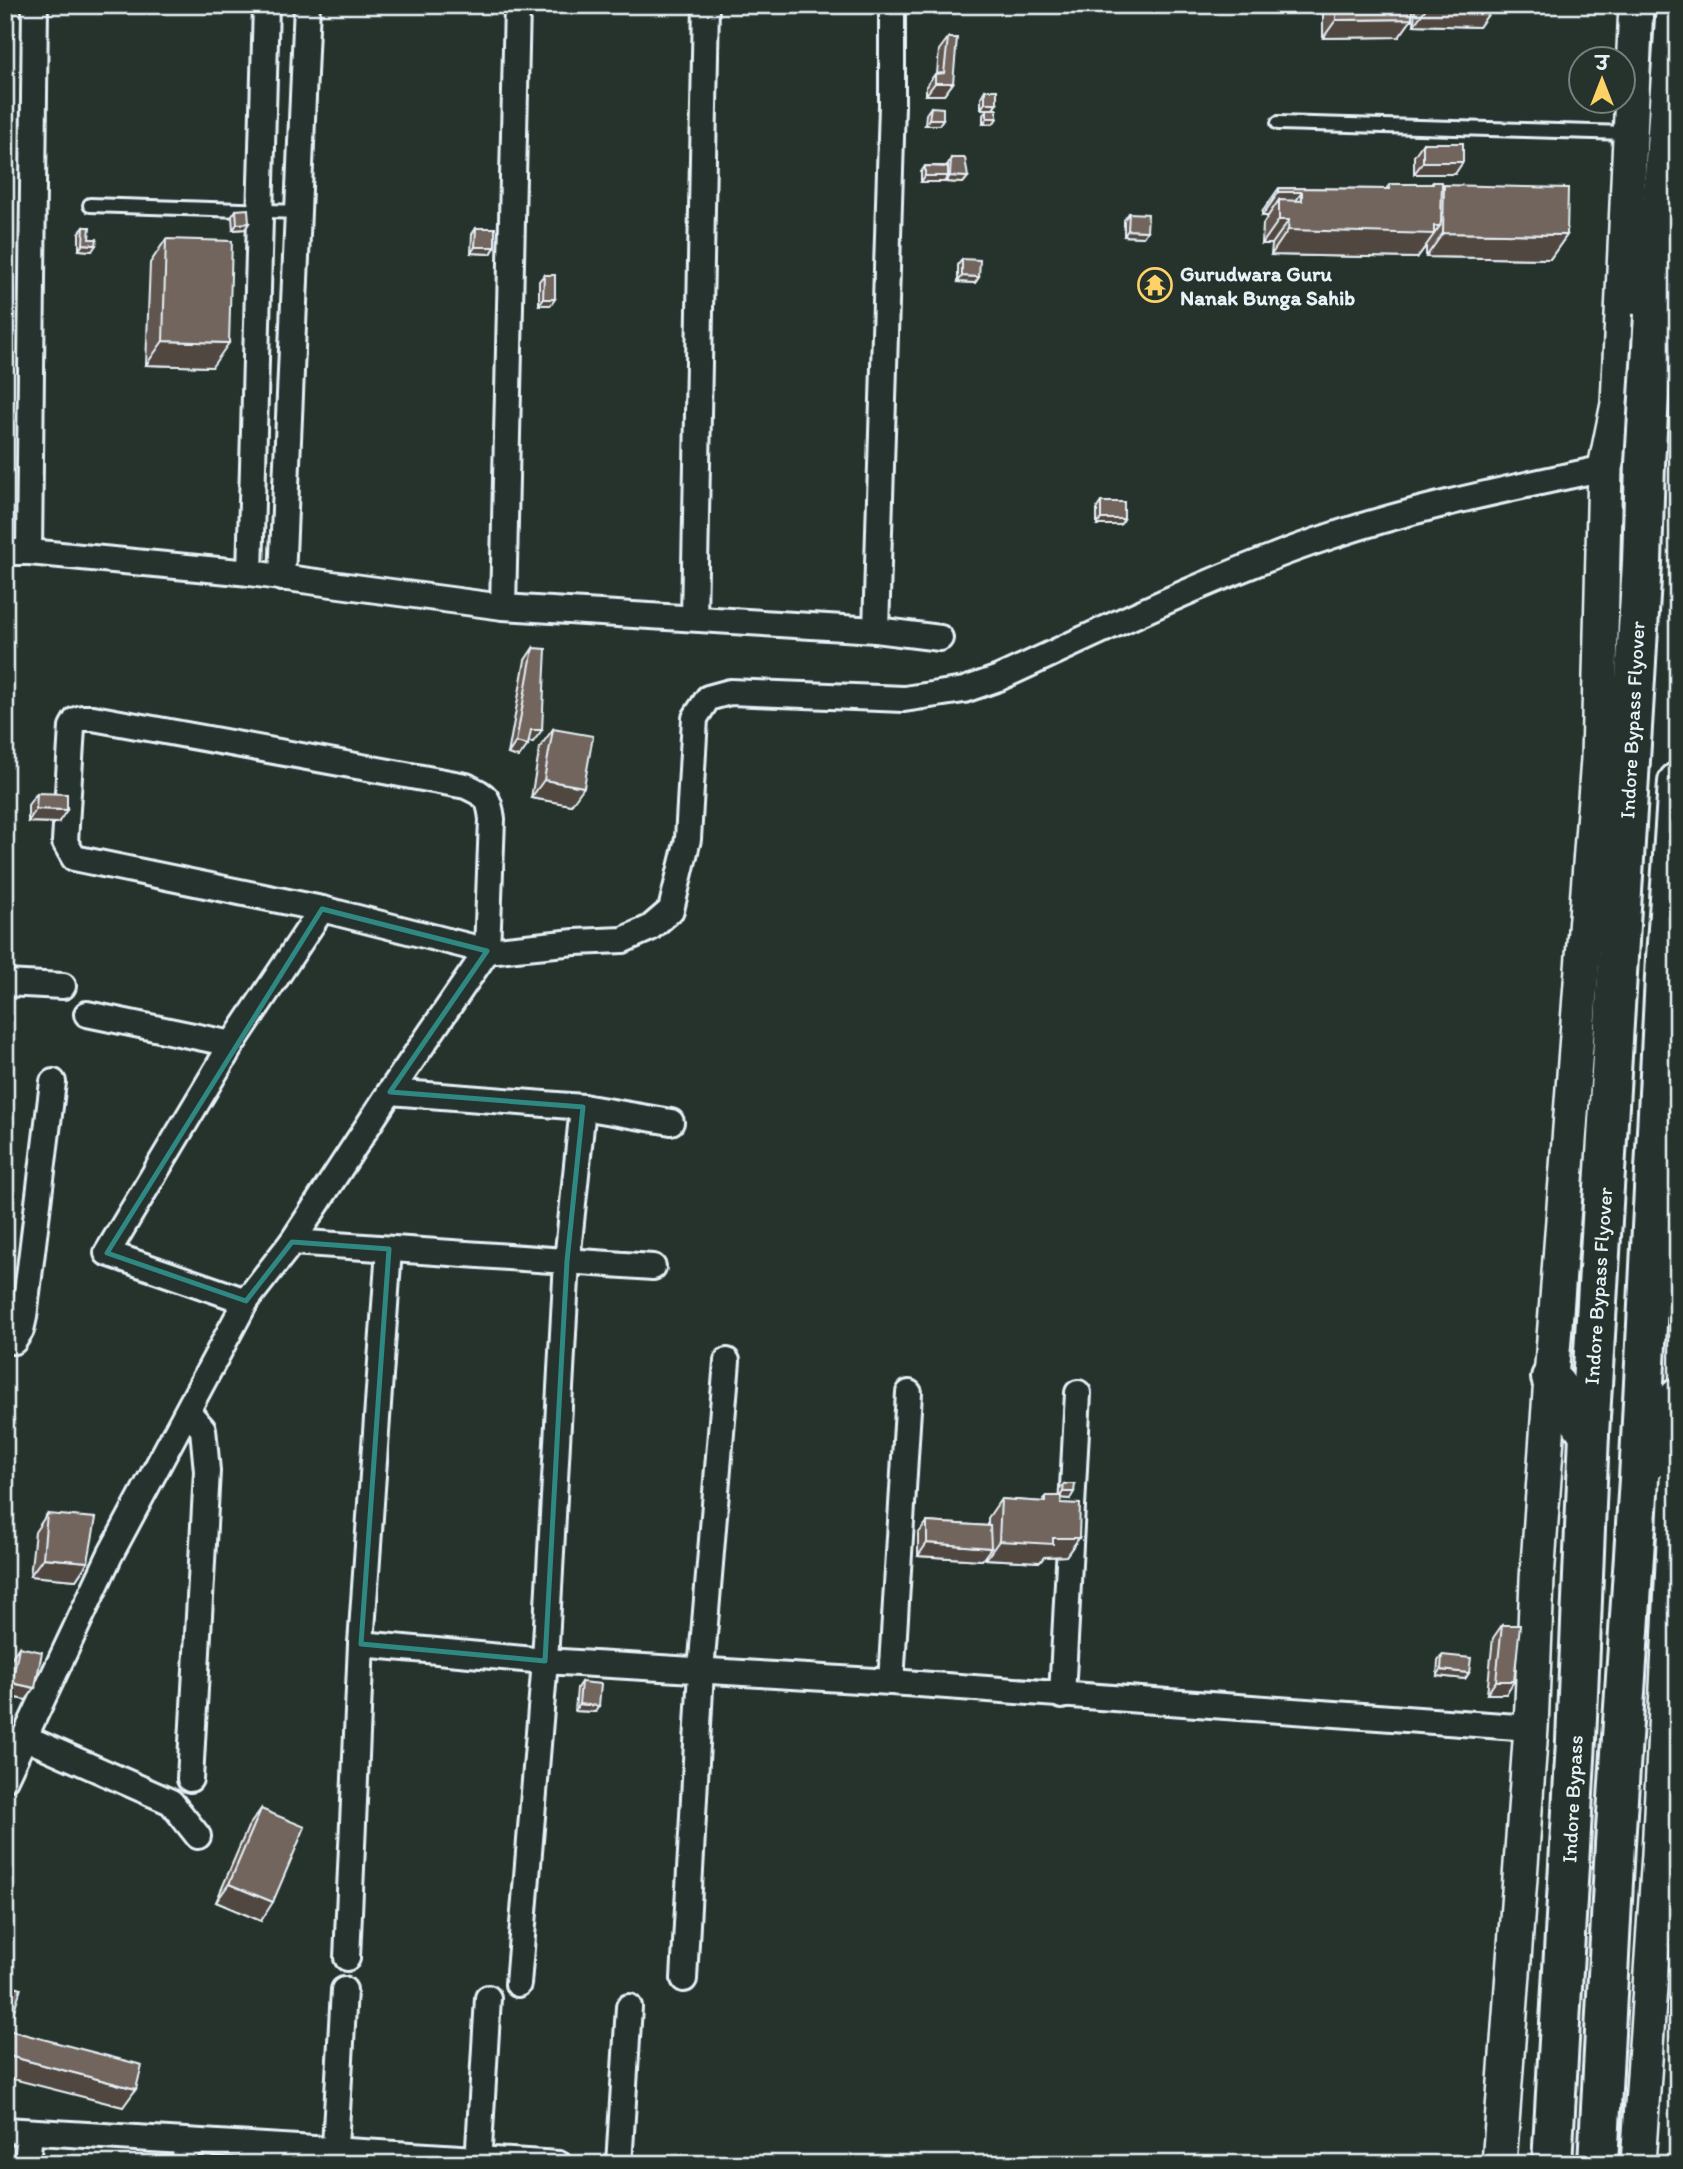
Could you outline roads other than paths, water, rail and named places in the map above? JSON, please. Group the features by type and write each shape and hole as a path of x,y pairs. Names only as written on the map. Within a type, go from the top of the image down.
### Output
{"highway":[{"name":"Indore Bypass Flyover","path":"1589,1434 1654,315 1676,5"},
{"path":"1598,2164 1678,782"},
{"path":"1551,1378 1589,1434"},
{"path":"1639,1479 1678,1398"},
{"name":"Indore Bypass","path":"1552,2164 1576,1741 1589,1434"}],"street":[{"path":"35,5 17,552 250,573 503,607 876,630 940,638"},
{"path":"250,573 266,5"},
{"path":"282,578 307,5"},
{"path":"503,607 517,5"},
{"path":"694,618 706,5"},
{"path":"876,630 891,133 892,5"},
{"path":"1499,2164 1531,1728 1537,1579 1551,1378 1598,759 1605,468 1618,404 1636,5"},
{"path":"1618,404 1678,405"},
{"path":"5,1779 110,1555 246,1301 292,1242 487,951 492,819 490,802 485,796 466,786 93,718 76,720 72,727 65,842 74,858 322,909 487,951 623,940 650,928 671,910 688,839 695,718 708,698 730,692 904,699 964,690 999,678 1205,583 1330,537 1415,510 1605,468"},
{"path":"246,1301 107,1253 232,1044 322,909"},
{"path":"5,983 63,986"},
{"path":"87,1014 232,1044"},
{"path":"5,1340 14,1341 21,1330 24,1317 53,1082"},
{"path":"390,1092 583,1107 671,1122"},
{"path":"518,1984 545,1661 567,1261 583,1107"},
{"path":"292,1242 653,1267"},
{"path":"347,1958 361,1644 389,1249"},
{"path":"684,1979 701,1671 727,1361"},
{"path":"891,1682 909,1392"},
{"path":"1062,1696 1078,1392"},
{"path":"188,1412 204,1429 207,1471 190,1779"},
{"path":"1638,2164 1664,1855 1678,1461"},
{"path":"361,1644 545,1661 891,1682 1531,1728"},
{"path":"26,1738 171,1802 198,1836"},
{"path":"334,2157 344,1990"},
{"path":"478,2162 488,1998"},
{"path":"619,2164 629,2007"},
{"path":"27,2164 17,2131 186,2153 559,2164"}],"lane":[{"path":"1278,123 1630,134"},
{"path":"90,205 298,212"}],"place":[{"name":"Gurudwara Guru Nanak Bunga Sahib","path":"1155,285"}]}
